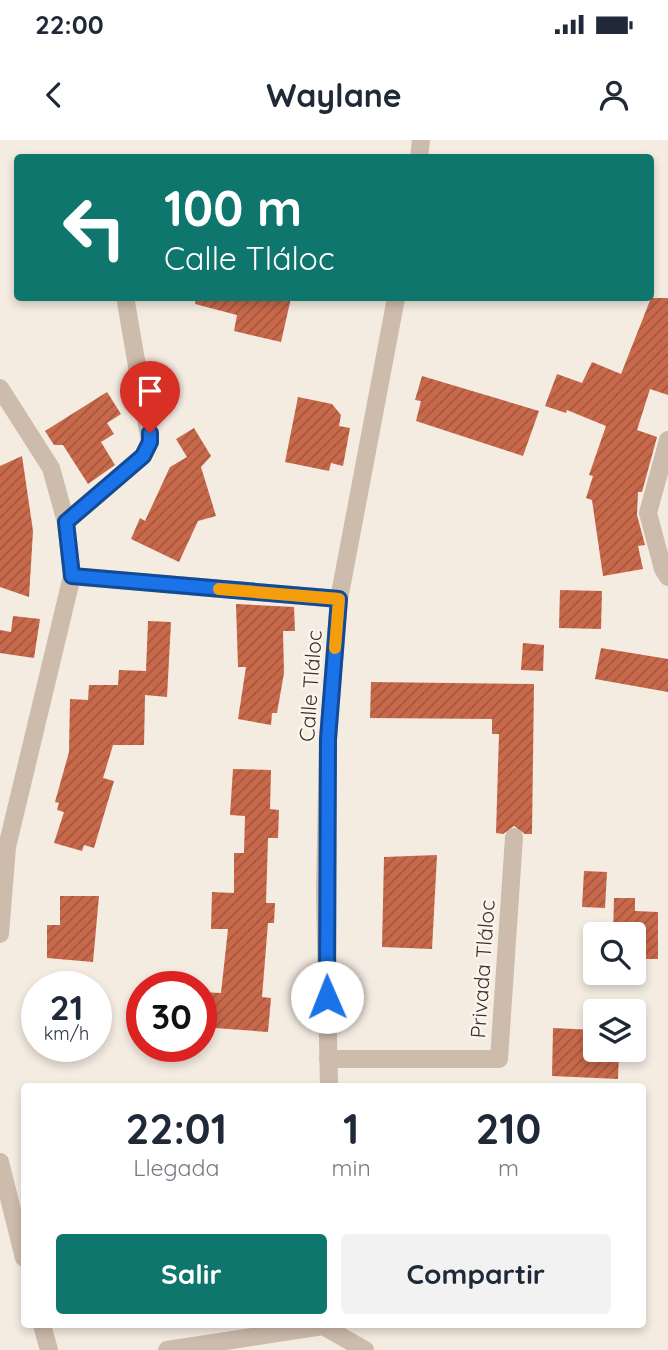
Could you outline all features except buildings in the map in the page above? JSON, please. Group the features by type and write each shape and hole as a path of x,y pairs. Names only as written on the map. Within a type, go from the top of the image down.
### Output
{"street":[{"name":"Calle Tláloc","path":"329,1083 325,892 327,753 339,599 396,301"},
{"path":"66,522 143,456 150,442 126,302"},
{"path":"0,388 51,468 66,522 72,576 8,847 0,934"},
{"path":"668,440 648,513 663,569 668,577"},
{"path":"72,576 339,599"},
{"name":"Privada Tláloc","path":"328,1059 499,1059 514,837"},
{"path":"0,1162 21,1246"},
{"path":"43,1328 49,1350"},
{"path":"167,1350 304,1328"},
{"path":"328,1328 365,1350"}],"slow traffic":[{"path":"219,589 339,599 335,648"}],"route":[{"path":"150,433 148,449 143,456 66,522 72,576 339,599 328,739 325,892 327,997"}]}
